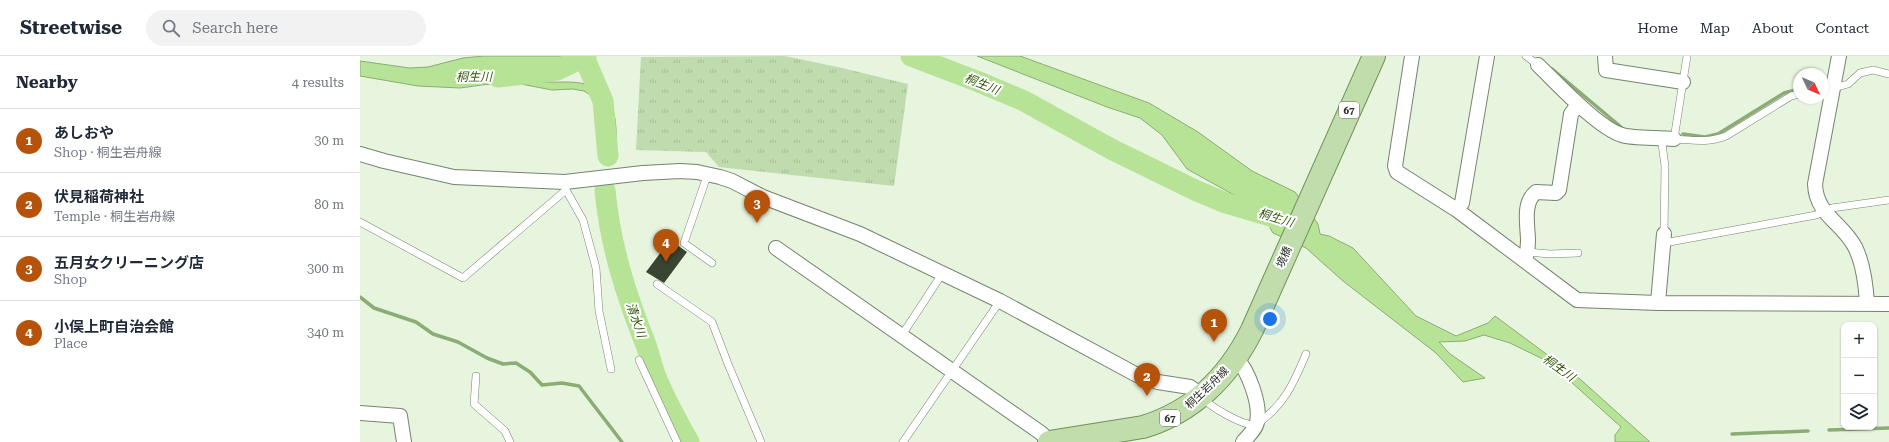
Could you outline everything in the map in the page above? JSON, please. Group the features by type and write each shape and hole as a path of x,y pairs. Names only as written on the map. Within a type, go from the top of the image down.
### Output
{"main road":[{"name":"境橋","path":"1253,327 1374,56"},
{"name":"桐生岩舟線","path":"1049,442 1143,427 1158,423 1183,411 1222,376 1236,358 1253,327"}],"street":[{"path":"1412,56 1394,166 1397,172 1526,256 1577,300 1658,303 1889,304"},
{"path":"1457,210 1462,203 1487,56"},
{"path":"1605,56 1606,70 1683,82"},
{"path":"1829,84 1839,56"},
{"path":"1538,65 1578,104 1610,131 1623,136 1668,138"},
{"path":"1526,256 1527,216 1530,199 1536,192 1556,193 1559,190 1571,114 1578,104"},
{"path":"1825,104 1815,194 1824,211 1855,246 1860,262 1867,304"},
{"path":"360,154 384,162 454,177 566,186 643,173 691,172 706,174 732,181 763,198 860,234 1000,301 1137,375 1158,382 1190,387 1201,395"},
{"path":"1658,303 1664,238"},
{"path":"776,248 953,370 1041,433 1049,442"},
{"path":"1236,358 1246,370 1257,410 1256,426 1243,442"},
{"path":"360,413 400,416 404,442"}],"lane":[{"path":"1526,56 1538,65"},
{"path":"1687,56 1683,82 1668,138 1665,166 1664,238 1816,215 1824,211 1889,200"},
{"path":"1829,89 1848,84 1860,73 1873,70 1889,74"},
{"path":"1668,138 1704,141 1716,140 1726,136 1793,95"},
{"path":"706,174 706,180 684,243 712,263"},
{"path":"360,222 463,278 566,186 583,220 596,268 599,312 611,369"},
{"path":"1526,256 1578,253"},
{"path":"902,335 942,274"},
{"path":"657,284 712,322 761,442"},
{"path":"903,442 1000,301"},
{"path":"1201,395 1212,406 1249,425 1256,426 1284,400 1292,387 1306,354"},
{"path":"639,360 677,442"},
{"path":"476,376 474,404 505,431 510,442"}],"green space":[{"path":"785,56 908,84 894,186 719,167 706,152 636,150 641,57"}],"water":[{"path":"484,56 574,56 564,61 522,71 538,80 584,84 597,89 605,96 611,105 614,116 616,129 616,157 601,156 602,122 600,105 595,98 584,91 573,89 552,90 516,83 497,83 460,88 418,86 360,76 360,61 410,68 428,67 463,58"},
{"path":"977,56 1020,56 1149,103 1198,132 1252,171 1295,192 1318,224 1320,234 1329,236 1353,248 1416,316 1456,336 1488,323 1495,316 1580,379 1650,442 1615,442 1615,435 1621,427 1549,362 1510,343 1484,335 1465,341 1439,342 1450,354 1485,378 1463,382 1436,353 1343,281 1306,248 1273,233 1270,228 1272,219 1254,206 1187,169 1162,135 1140,118 1107,107"}],"building":[{"path":"670,240 687,252 664,283 646,272"}],"waterway":[{"name":"桐生川","path":"498,77 557,70 586,56"},
{"name":"桐生川","path":"911,56 1024,101 1113,150 1197,191 1226,203 1291,222"},
{"name":"清水川","path":"584,57 603,101 608,156"},
{"path":"1552,69 1621,127"},
{"path":"1683,134 1705,137 1718,134 1784,93 1793,91"},
{"name":"清水川","path":"605,190 607,210 615,250 632,307 656,377 671,410 689,442"},
{"path":"360,297 374,308 416,322 433,334 458,342 487,358 503,364 516,363 530,372 542,385 562,383 579,386 622,442"},
{"path":"1829,430 1889,428"},
{"path":"1732,434 1808,431"}],"place":[{"name":"五月女クリーニング店","path":"757,223"},
{"name":"小俣上町自治会館","path":"666,262"},
{"name":"あしおや","path":"1214,342"},
{"name":"伏見稲荷神社","path":"1147,396"}]}
